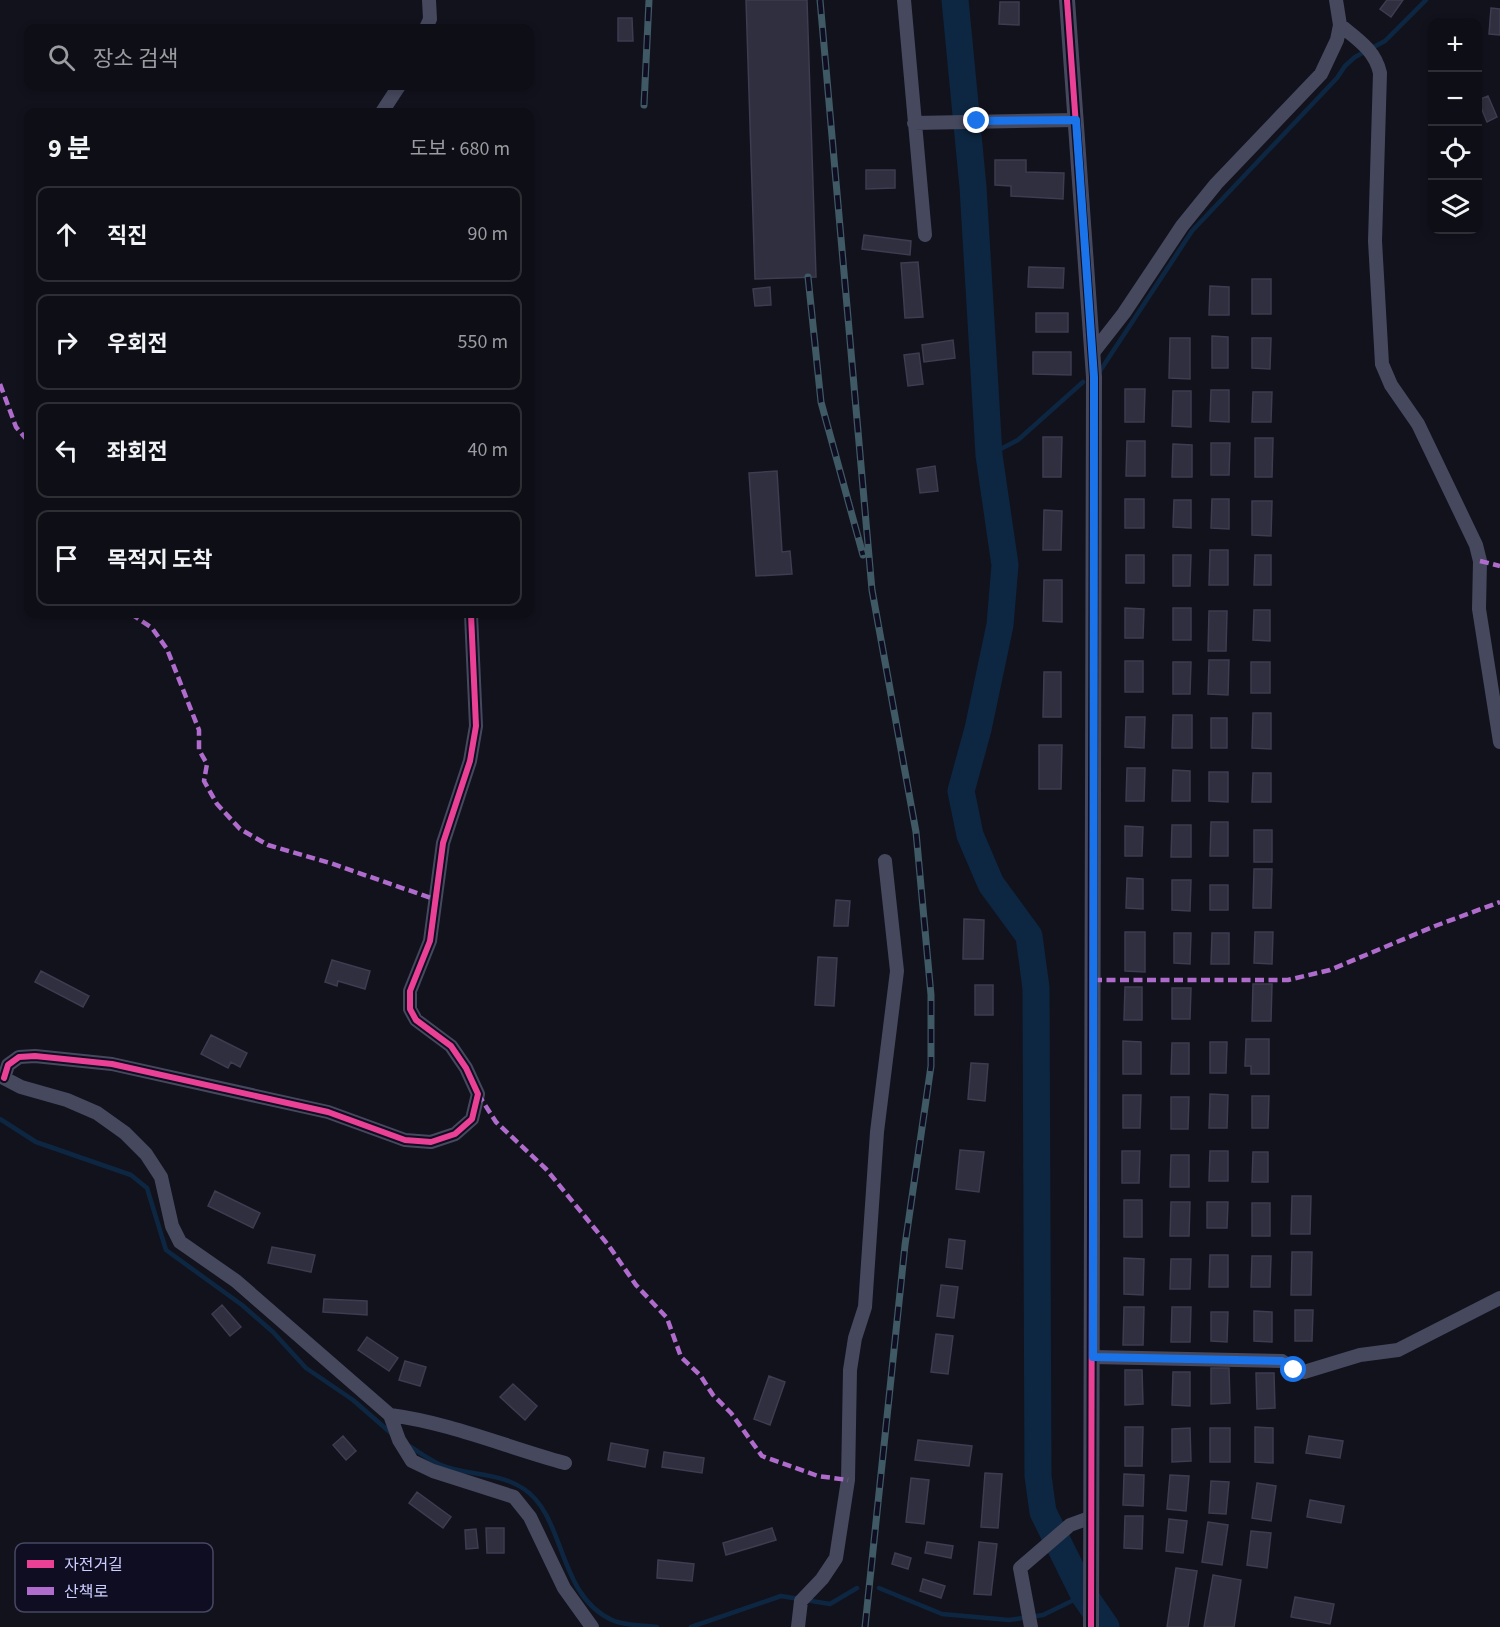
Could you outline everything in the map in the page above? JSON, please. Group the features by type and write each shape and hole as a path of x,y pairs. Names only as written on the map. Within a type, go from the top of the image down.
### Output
{"street":[{"path":"428,24 430,19 429,0"},
{"path":"904,0 925,235"},
{"path":"1067,0 1092,354 1091,1627"},
{"path":"1092,354 1124,313 1182,226 1216,184 1321,74 1337,40 1340,25 1336,0"},
{"path":"1340,25 1371,51 1378,62 1380,73 1375,242 1382,364 1391,385 1418,424 1476,545 1480,561 1479,609 1500,742"},
{"path":"385,108 396,90"},
{"path":"914,123 1076,120"},
{"path":"471,618 476,726 470,761 443,843 430,941 410,991 410,1010 416,1020 451,1046 466,1068 478,1094 472,1119 454,1134 431,1142 405,1140 328,1112 112,1064 35,1056 18,1057 8,1065 2,1077 21,1088 67,1100 97,1113 125,1133 146,1154 161,1177 172,1226 180,1242 236,1281 390,1415 399,1440 412,1461 433,1471 514,1497 530,1518 564,1588 592,1627"},
{"path":"798,1627 801,1600 822,1579 836,1558 848,1480 850,1370 855,1338 866,1307 877,1132 897,971 885,861"},
{"path":"1093,1357 1282,1361 1294,1370 1304,1372 1360,1354 1398,1350 1500,1298"},
{"path":"390,1415 468,1431 521,1451 566,1463"},
{"path":"1031,1627 1020,1568 1070,1524 1092,1517"}],"building":[{"path":"746,0 807,0 816,277 755,279"},
{"path":"1387,0 1403,0 1391,17 1380,9"},
{"path":"1000,2 1019,2 1019,25 999,24"},
{"path":"1491,8 1500,9 1500,35 1489,34"},
{"path":"618,18 632,18 633,41 618,41"},
{"path":"1488,96 1497,117 1487,122 1482,110 1482,98"},
{"path":"995,160 1026,160 1026,172 1064,173 1063,199 1011,196 1011,186 995,185"},
{"path":"866,170 895,170 895,188 866,189"},
{"path":"864,235 911,241 910,255 862,249"},
{"path":"918,262 923,317 905,318 901,263"},
{"path":"1029,267 1064,268 1063,288 1028,287"},
{"path":"1252,279 1271,279 1271,314 1252,314"},
{"path":"1210,286 1229,287 1229,315 1209,315"},
{"path":"770,287 771,305 755,306 753,289"},
{"path":"1036,313 1068,313 1068,332 1036,332"},
{"path":"1212,336 1228,337 1228,368 1212,368"},
{"path":"1170,338 1190,338 1190,379 1169,378"},
{"path":"1252,338 1271,338 1270,369 1252,368"},
{"path":"953,340 955,358 924,362 922,345"},
{"path":"1033,352 1071,352 1071,375 1033,374"},
{"path":"919,353 923,384 908,386 904,355"},
{"path":"1125,389 1145,389 1144,422 1125,422"},
{"path":"1211,390 1229,390 1229,422 1210,421"},
{"path":"1173,391 1191,391 1191,427 1172,426"},
{"path":"1253,392 1272,392 1271,422 1252,422"},
{"path":"1043,437 1062,437 1061,477 1043,477"},
{"path":"1255,438 1273,438 1272,477 1255,477"},
{"path":"1127,441 1145,441 1145,476 1126,476"},
{"path":"1211,443 1230,443 1229,475 1211,475"},
{"path":"1173,444 1192,445 1192,477 1172,477"},
{"path":"935,466 938,491 920,493 917,469"},
{"path":"777,471 782,552 790,551 792,574 756,576 749,473"},
{"path":"1125,499 1144,499 1144,528 1125,528"},
{"path":"1212,499 1229,499 1229,529 1211,528"},
{"path":"1174,500 1191,500 1191,528 1173,527"},
{"path":"1252,501 1272,501 1271,536 1252,535"},
{"path":"1044,510 1062,511 1061,550 1043,550"},
{"path":"1210,550 1228,550 1228,585 1209,585"},
{"path":"1126,555 1144,555 1144,583 1126,583"},
{"path":"1173,555 1191,555 1190,586 1173,586"},
{"path":"1255,555 1271,555 1271,585 1254,585"},
{"path":"1044,580 1062,580 1062,622 1043,621"},
{"path":"1125,608 1144,609 1143,638 1125,638"},
{"path":"1173,608 1191,608 1191,640 1173,640"},
{"path":"1254,610 1270,610 1270,641 1253,640"},
{"path":"1209,611 1227,611 1226,651 1208,651"},
{"path":"1209,660 1229,660 1228,695 1208,694"},
{"path":"1125,661 1143,661 1143,692 1125,692"},
{"path":"1173,662 1191,662 1190,694 1173,694"},
{"path":"1251,662 1270,662 1270,693 1251,693"},
{"path":"1044,672 1061,672 1061,717 1043,717"},
{"path":"1253,713 1271,713 1271,749 1252,748"},
{"path":"1173,715 1192,715 1192,748 1172,748"},
{"path":"1126,717 1145,717 1144,748 1125,747"},
{"path":"1211,718 1227,718 1227,748 1211,748"},
{"path":"1039,745 1062,745 1061,789 1039,789"},
{"path":"1127,768 1145,768 1144,801 1126,801"},
{"path":"1173,770 1190,771 1190,801 1172,801"},
{"path":"1209,772 1228,772 1228,802 1209,801"},
{"path":"1253,773 1271,773 1271,802 1252,802"},
{"path":"1211,822 1228,822 1228,856 1210,856"},
{"path":"1172,825 1191,825 1191,857 1171,857"},
{"path":"1125,826 1143,827 1142,856 1125,856"},
{"path":"1254,830 1272,830 1272,862 1254,862"},
{"path":"1254,869 1272,869 1271,908 1253,908"},
{"path":"1127,878 1143,879 1143,909 1126,908"},
{"path":"1172,880 1191,880 1190,911 1172,910"},
{"path":"1210,885 1228,885 1228,910 1210,910"},
{"path":"836,900 850,901 848,926 834,926"},
{"path":"964,919 984,920 983,959 963,959"},
{"path":"1125,932 1145,932 1145,972 1125,971"},
{"path":"1255,932 1273,932 1272,964 1254,963"},
{"path":"1174,933 1191,933 1190,964 1174,963"},
{"path":"1212,933 1229,933 1229,964 1211,964"},
{"path":"818,957 837,958 834,1006 815,1005"},
{"path":"332,960 370,971 365,989 338,981 337,986 325,982"},
{"path":"41,971 89,996 83,1007 35,982"},
{"path":"1253,984 1272,984 1271,1021 1252,1021"},
{"path":"975,985 993,985 993,1015 975,1015"},
{"path":"1125,987 1142,987 1142,1020 1124,1020"},
{"path":"1172,988 1191,988 1190,1019 1172,1019"},
{"path":"211,1035 247,1053 240,1067 231,1062 228,1068 201,1054"},
{"path":"1246,1039 1269,1039 1269,1074 1251,1074 1251,1066 1245,1066"},
{"path":"1123,1041 1141,1042 1141,1074 1123,1074"},
{"path":"1210,1042 1227,1042 1226,1073 1210,1073"},
{"path":"1172,1043 1189,1043 1189,1074 1171,1074"},
{"path":"971,1063 988,1064 985,1101 968,1099"},
{"path":"1210,1094 1228,1095 1227,1128 1209,1128"},
{"path":"1123,1095 1141,1095 1140,1128 1123,1128"},
{"path":"1252,1096 1269,1096 1268,1128 1252,1128"},
{"path":"1171,1097 1189,1097 1188,1129 1171,1129"},
{"path":"960,1150 984,1152 979,1192 956,1189"},
{"path":"1122,1151 1140,1151 1139,1183 1122,1183"},
{"path":"1210,1151 1228,1151 1228,1181 1209,1181"},
{"path":"1253,1152 1268,1152 1268,1182 1252,1182"},
{"path":"1171,1155 1189,1155 1189,1187 1170,1187"},
{"path":"215,1191 260,1213 253,1228 208,1206"},
{"path":"1292,1196 1311,1196 1310,1234 1291,1234"},
{"path":"1124,1200 1142,1200 1142,1237 1124,1237"},
{"path":"1171,1202 1190,1202 1189,1236 1170,1236"},
{"path":"1207,1202 1228,1202 1227,1228 1207,1228"},
{"path":"1252,1203 1270,1203 1270,1236 1252,1236"},
{"path":"949,1239 965,1241 962,1269 946,1267"},
{"path":"272,1247 315,1255 311,1272 268,1263"},
{"path":"1292,1252 1312,1252 1311,1295 1291,1295"},
{"path":"1210,1255 1228,1255 1228,1287 1209,1287"},
{"path":"1252,1256 1271,1256 1270,1287 1251,1287"},
{"path":"1124,1258 1144,1259 1143,1295 1124,1294"},
{"path":"1171,1259 1191,1259 1190,1289 1170,1289"},
{"path":"941,1285 958,1287 954,1318 937,1316"},
{"path":"324,1299 367,1301 367,1315 323,1312"},
{"path":"222,1305 241,1327 230,1336 212,1314"},
{"path":"1124,1307 1144,1307 1143,1345 1123,1345"},
{"path":"1172,1307 1191,1307 1190,1342 1171,1342"},
{"path":"1295,1310 1313,1310 1312,1341 1295,1341"},
{"path":"1254,1311 1272,1312 1272,1342 1254,1341"},
{"path":"1211,1312 1228,1312 1227,1342 1211,1341"},
{"path":"936,1334 953,1336 948,1374 931,1372"},
{"path":"367,1337 398,1358 389,1371 358,1350"},
{"path":"405,1361 426,1367 420,1386 399,1380"},
{"path":"1211,1368 1229,1368 1230,1403 1211,1404"},
{"path":"1125,1370 1142,1370 1143,1404 1125,1405"},
{"path":"1173,1372 1190,1372 1190,1406 1172,1405"},
{"path":"1256,1373 1274,1373 1275,1408 1257,1409"},
{"path":"769,1376 785,1382 770,1425 754,1419"},
{"path":"513,1384 537,1406 525,1420 500,1397"},
{"path":"1125,1427 1143,1427 1142,1466 1125,1466"},
{"path":"1255,1427 1273,1428 1273,1463 1255,1462"},
{"path":"1190,1428 1191,1461 1172,1462 1172,1429"},
{"path":"1210,1428 1230,1428 1230,1462 1210,1462"},
{"path":"343,1436 356,1451 346,1460 333,1445"},
{"path":"1309,1436 1343,1441 1340,1458 1306,1453"},
{"path":"918,1440 972,1446 969,1466 915,1460"},
{"path":"611,1443 648,1450 645,1467 608,1460"},
{"path":"664,1452 704,1458 702,1473 662,1467"},
{"path":"985,1473 1002,1474 998,1528 981,1527"},
{"path":"1124,1474 1144,1475 1143,1506 1123,1505"},
{"path":"1170,1475 1189,1476 1186,1511 1167,1509"},
{"path":"911,1478 929,1480 924,1524 906,1522"},
{"path":"1211,1481 1229,1482 1226,1514 1209,1513"},
{"path":"1257,1483 1276,1486 1271,1521 1252,1518"},
{"path":"417,1492 451,1517 443,1528 409,1503"},
{"path":"1310,1500 1344,1506 1341,1523 1307,1517"},
{"path":"1125,1516 1143,1516 1142,1549 1124,1548"},
{"path":"1169,1519 1187,1521 1183,1553 1166,1551"},
{"path":"1208,1522 1228,1525 1222,1565 1202,1562"},
{"path":"486,1528 504,1528 504,1553 487,1553"},
{"path":"772,1528 776,1540 726,1555 723,1543"},
{"path":"476,1529 478,1548 466,1549 465,1530"},
{"path":"1251,1531 1271,1533 1267,1568 1247,1565"},
{"path":"927,1542 953,1546 951,1558 925,1553"},
{"path":"979,1542 997,1544 991,1595 974,1594"},
{"path":"895,1553 911,1558 908,1569 892,1564"},
{"path":"658,1560 694,1564 692,1581 657,1578"},
{"path":"1176,1568 1197,1571 1188,1627 1167,1627"},
{"path":"1213,1575 1241,1580 1234,1627 1204,1627"},
{"path":"923,1579 945,1586 941,1598 920,1591"},
{"path":"1295,1597 1334,1604 1330,1624 1291,1617"}],"waterway":[{"path":"955,0 973,187 989,455 1005,565 1000,625 978,729 961,791 970,835 991,884 1029,936 1036,988 1038,1476 1043,1512 1084,1595 1106,1627"},
{"path":"1100,371 1192,231 1337,78 1345,66 1355,57 1385,41 1426,0"},
{"path":"989,455 1018,440 1083,382"},
{"path":"0,1119 36,1142 131,1175 147,1188 166,1250 242,1305 273,1332 306,1368 353,1400 392,1434"},
{"path":"409,1446 441,1465 494,1477 524,1489 538,1502 548,1518 571,1575 581,1593 594,1608 617,1622 657,1627"},
{"path":"691,1627 781,1596 830,1604 857,1588"},
{"path":"879,1588 942,1614 1009,1620 1043,1615 1084,1595"}],"railway":[{"path":"644,105 649,0"},
{"path":"820,0 872,590 916,832 931,995 931,1066 905,1245 865,1627"},
{"path":"808,277 821,402 863,555"}],"marked path":[{"path":"0,384 16,427 24,436"},
{"path":"1480,561 1500,566"},
{"path":"137,618 152,628 167,649 199,730 199,750 207,764 204,781 217,804 240,829 268,845 330,863 434,899"},
{"path":"1093,980 1288,980 1330,970 1435,926 1500,902"},
{"path":"478,1094 496,1122 546,1169 609,1246 636,1285 667,1318 681,1357 700,1375 713,1395 731,1413 762,1456 818,1476 848,1480"}],"cycle path":[{"path":"1067,0 1094,377 1091,1627"},
{"path":"4,1078 8,1065 19,1057 35,1056 112,1064 328,1112 405,1140 431,1142 455,1134 472,1119 478,1094 466,1068 451,1046 416,1020 410,1009 410,991 430,941 443,843 470,761 476,726 471,618"}],"route":[{"path":"977,121 1076,120 1094,377 1093,1357 1282,1361 1294,1370"}]}
